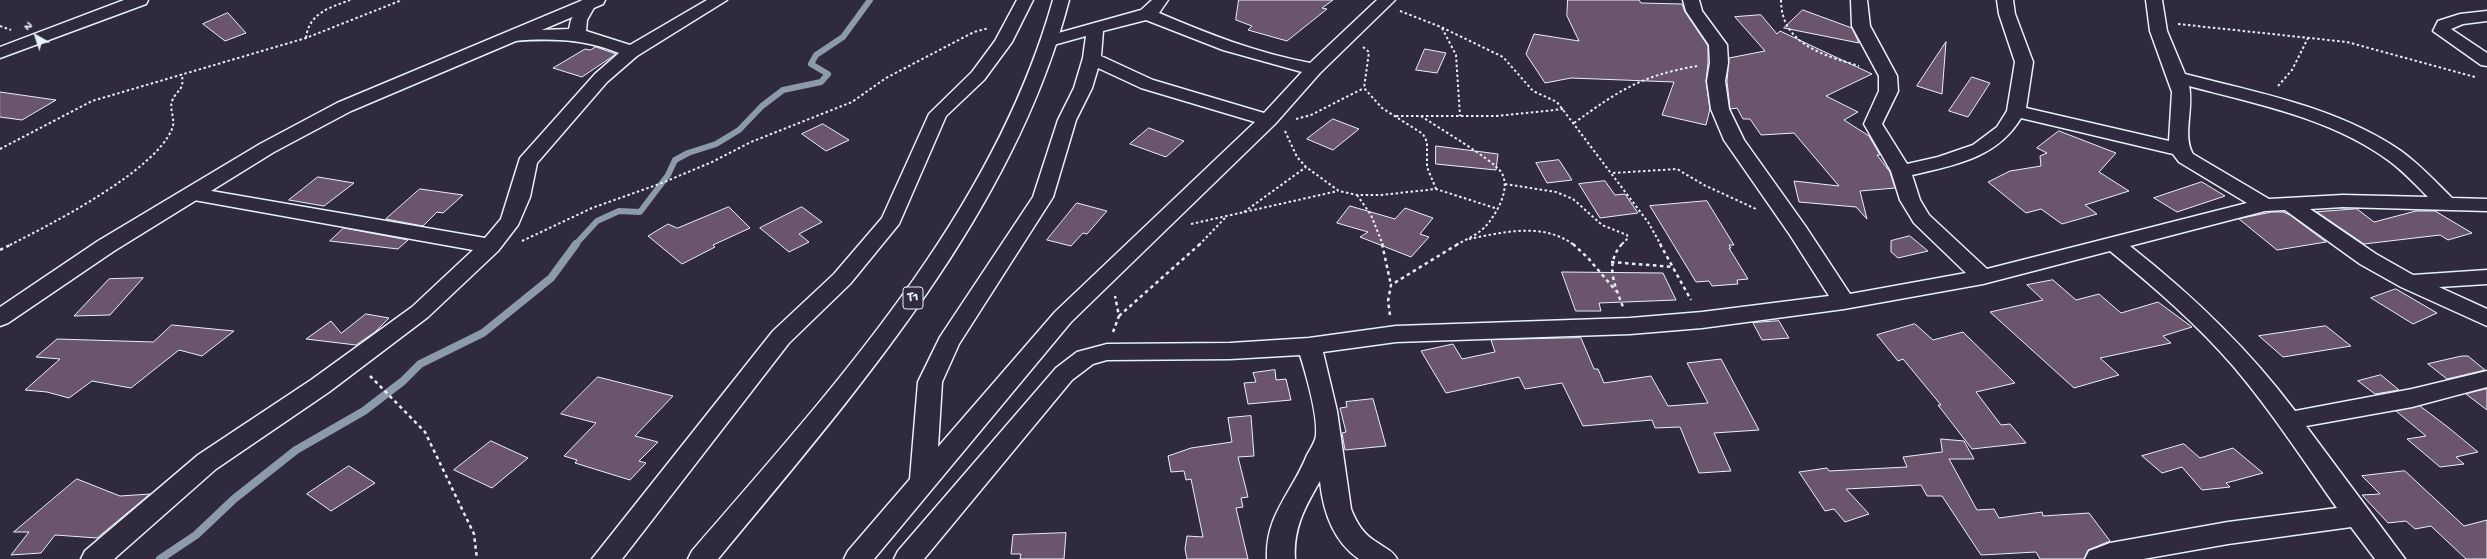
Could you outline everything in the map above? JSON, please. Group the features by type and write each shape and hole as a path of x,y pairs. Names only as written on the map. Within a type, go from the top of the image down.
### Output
{"main road":[{"path":"0,53 74,23 140,0"},
{"path":"95,559 207,462 353,361 420,312 490,246 511,221 520,196 527,162 601,78 631,52 719,0"},
{"path":"606,559 781,337 842,279 892,220 938,114 978,76 1003,42 1025,0"},
{"path":"1050,41 1095,30 1147,14 1157,6 1160,0"},
{"path":"1691,0 1694,11 1718,45 1719,63 1716,82 1720,109 1734,140 1761,181 1799,232 1844,302"},
{"path":"1859,0 1856,15 1860,28 1889,74 1889,90 1877,111 1873,124 1901,171 1910,200 1921,219 1983,277"},
{"path":"1901,171 1943,162 1980,149 2004,131 2016,111 2024,62 2006,14 2005,0"},
{"path":"2154,0 2156,21 2178,77 2182,102 2178,133 2179,149 2186,158 2265,205"},
{"path":"577,33 579,20 592,2"},
{"path":"0,318 106,246 194,194 267,148 344,107 592,2"},
{"path":"858,559 1063,317 1273,122 1314,70 1384,2"},
{"name":"T1","path":"702,559 841,394 915,295 994,169 1050,41 1057,3"},
{"path":"1147,14 1237,51 1279,63 1314,70"},
{"path":"2487,16 2460,19 2444,25 2442,31 2487,61"},
{"path":"923,483 930,382 948,343 1043,197 1056,161 1067,120 1084,88 1092,58 1095,30"},
{"path":"514,36 577,33 608,42 631,52"},
{"path":"1092,58 1147,84 1273,122"},
{"path":"2178,77 2260,100 2332,123 2369,140 2410,168 2446,203"},
{"path":"2016,111 2179,149"},
{"path":"194,194 490,246"},
{"path":"2288,203 2349,247 2409,282 2487,318"},
{"path":"908,559 1064,374 1085,358 1107,352 1230,351 1309,346 1396,334 1630,326 1702,320 1844,302 1983,277 2115,245 2265,205 2288,203 2446,203 2487,205"},
{"path":"2115,245 2148,271 2228,346 2257,379 2355,516 2391,559"},
{"path":"2409,282 2487,277"},
{"path":"1309,346 1324,398 1329,434 1331,473 1347,531 1366,551 1383,559"},
{"path":"2287,421 2412,398 2487,380"},
{"path":"1281,559 1280,542 1286,518 1317,463 1329,434"},
{"path":"2099,559 2110,554 2228,533 2355,516"},
{"path":"881,559 882,532"}],"path":[{"path":"306,38 309,21 315,16 350,0"},
{"path":"0,149 92,101 306,38 402,0"},
{"path":"1781,0 1780,9 1786,25 1792,34 1805,45 1831,56 1889,74"},
{"path":"1384,2 1441,27 1503,57 1533,91 1557,102 1613,173 1648,222 1702,320"},
{"path":"2156,21 2347,42 2380,49 2480,78"},
{"path":"515,244 592,208 683,174 751,142 852,102 886,78 974,32 1014,23"},
{"path":"1441,27 1456,55 1460,116"},
{"path":"1348,36 1369,52 1364,88 1382,108 1423,134 1427,142 1424,151 1427,171 1436,189"},
{"path":"2260,100 2289,77 2296,59 2308,38"},
{"path":"1574,123 1623,89 1644,78 1663,72 1719,63"},
{"path":"0,250 82,205 147,160 172,129 174,116 172,102 183,86 182,74"},
{"path":"1273,122 1311,115 1364,88"},
{"path":"1395,116 1496,116 1564,109"},
{"path":"1391,285 1484,228 1498,209 1505,184 1501,172 1488,161 1422,116"},
{"path":"1273,122 1287,133 1296,157 1306,167 1339,191 1357,195 1381,196 1436,189 1498,209"},
{"path":"1243,212 1306,167"},
{"path":"1613,173 1677,170 1704,185 1757,210"},
{"path":"1505,184 1548,191 1573,199 1602,225 1627,235 1628,238 1617,249 1611,262 1611,275 1630,326"},
{"path":"1189,224 1339,191"},
{"path":"1357,195 1375,220 1387,254 1391,285 1388,301 1396,334"},
{"path":"1118,316 1202,243 1225,217"},
{"path":"1466,239 1529,230 1557,235 1570,242 1580,251 1618,293"},
{"path":"1611,262 1674,267"},
{"path":"1107,352 1118,316 1110,272"},
{"path":"353,361 389,393 425,432 474,534 477,559"}],"building":[{"path":"1239,0 1333,0 1322,8 1327,9 1287,41 1248,30 1252,26 1236,20"},
{"path":"1568,0 1639,0 1641,3 1682,4 1685,12 1708,46 1706,81 1710,109 1706,125 1662,115 1674,82 1571,78 1545,83 1526,54 1534,34 1579,41 1567,16"},
{"path":"1803,10 1852,28 1859,43 1784,28"},
{"path":"228,13 246,33 225,41 203,24"},
{"path":"1761,15 1777,34 1780,31 1872,74 1826,96 1858,112 1844,120 1869,136 1880,155 1877,155 1890,172 1895,188 1860,191 1867,219 1856,207 1799,202 1794,181 1839,186 1794,133 1761,135 1750,119 1743,119 1737,108 1730,109 1727,81 1729,58 1765,51 1735,17"},
{"path":"1946,42 1942,94 1917,86"},
{"path":"596,47 616,54 582,77 553,68 585,49 590,50"},
{"path":"1425,49 1446,53 1437,73 1416,70"},
{"path":"1972,77 1990,83 1968,117 1949,111"},
{"path":"0,92 56,100 22,120 0,117"},
{"path":"1333,119 1359,129 1333,150 1307,139"},
{"path":"823,124 849,140 826,151 802,134"},
{"path":"1149,128 1184,141 1166,157 1130,144"},
{"path":"2059,131 2116,153 2099,172 2129,191 2085,205 2097,214 2062,224 2041,209 2026,213 1988,182 2010,171 2041,166 2040,156 2047,153 2037,148"},
{"path":"1436,146 1498,154 1496,170 1436,164"},
{"path":"1559,160 1572,180 1547,183 1536,163"},
{"path":"318,177 354,183 324,206 289,200"},
{"path":"1605,181 1615,195 1625,194 1638,213 1600,218 1579,184"},
{"path":"2202,182 2225,196 2177,212 2154,198"},
{"path":"420,189 463,195 443,213 437,212 423,226 386,219"},
{"path":"1707,201 1734,245 1729,245 1731,248 1729,248 1748,279 1737,280 1738,284 1712,286 1709,281 1696,282 1650,206"},
{"path":"1077,203 1107,211 1087,234 1083,233 1071,246 1047,240"},
{"path":"1350,206 1395,219 1405,208 1433,218 1420,234 1429,237 1411,257 1360,237 1368,232 1337,223"},
{"path":"729,207 750,228 713,245 715,247 682,264 648,236 668,224 677,228"},
{"path":"802,207 822,222 799,234 809,242 789,252 760,228"},
{"path":"2357,209 2374,222 2416,211 2435,211 2472,233 2448,240 2440,235 2364,244 2317,212"},
{"path":"2272,212 2283,212 2290,215 2326,242 2277,250 2239,219"},
{"path":"344,228 408,240 398,249 330,241"},
{"path":"1910,236 1928,251 1898,258 1891,252 1891,241"},
{"path":"1562,272 1663,273 1676,300 1599,303 1601,311 1576,311"},
{"path":"143,278 110,315 74,316 109,279"},
{"path":"2053,280 2076,300 2099,294 2121,313 2158,302 2192,327 2163,336 2171,343 2100,358 2119,375 2074,388 1990,312 2043,300 2027,285"},
{"path":"2396,289 2437,313 2413,324 2371,298"},
{"path":"366,314 389,318 375,332 356,345 306,339 331,321 341,333"},
{"path":"1779,321 1789,338 1762,340 1753,323"},
{"path":"1915,324 1933,340 1963,332 2015,383 1976,392 2001,425 2010,424 2026,443 1972,449 1938,405 1941,405 1903,359 1898,361 1877,335"},
{"path":"172,325 234,331 202,356 179,350 131,388 92,381 69,398 47,392 25,390 60,359 36,357 57,339 153,342"},
{"path":"2326,326 2351,346 2283,357 2259,336"},
{"path":"1581,338 1594,369 1598,369 1604,383 1651,376 1668,406 1708,403 1687,363 1721,359 1759,430 1714,433 1731,471 1699,473 1680,427 1655,428 1652,420 1583,426 1562,383 1525,389 1519,377 1446,393 1421,351 1453,344 1462,359 1495,352 1491,340"},
{"path":"2468,356 2485,370 2447,379 2428,364"},
{"path":"1275,370 1276,380 1286,379 1291,400 1248,404 1244,383 1256,382 1253,373"},
{"path":"2381,375 2399,390 2375,394 2358,381"},
{"path":"598,377 673,396 635,436 658,442 639,461 646,463 630,480 575,463 577,460 564,456 596,423 561,414"},
{"path":"2487,389 2487,410 2466,394"},
{"path":"1373,399 1386,446 1345,450 1342,433 1346,432 1340,408 1347,407 1346,402"},
{"path":"2420,406 2478,452 2456,457 2464,464 2440,467 2407,439 2426,436 2396,411"},
{"path":"1251,416 1254,456 1238,457 1248,497 1241,498 1243,507 1236,508 1248,559 1187,559 1185,549 1187,536 1203,537 1191,479 1186,480 1184,471 1171,472 1168,456 1191,448 1232,442 1228,418"},
{"path":"1941,439 1964,441 1974,459 1949,459 1977,510 1994,509 1999,518 2042,512 2043,516 2089,513 2110,541 2088,550 2084,559 2040,559 2036,552 1981,555 1942,496 1927,496 1921,485 1846,489 1869,514 1845,522 1834,509 1825,511 1799,472 1827,468 1829,471 1907,467 1903,457 1942,452"},
{"path":"491,441 528,458 492,488 454,470"},
{"path":"2184,444 2200,458 2233,448 2263,473 2226,483 2230,487 2202,490 2182,467 2162,473 2142,456"},
{"path":"349,466 375,483 331,511 307,494"},
{"path":"2405,471 2464,526 2487,520 2487,559 2466,559 2431,526 2415,529 2406,521 2388,523 2362,495 2380,494 2362,476"},
{"path":"77,479 120,496 150,494 97,538 55,535 41,553 11,555 29,532 14,532"},
{"path":"1066,533 1064,559 1020,559 1021,554 1011,554 1013,535"}],"waterway":[{"path":"575,245 597,221 619,211 640,212 668,175 675,160 688,153 716,144 739,130 762,106 783,90 821,82 828,74 811,64 816,55 843,37 870,0"},
{"path":"160,559 196,535 234,499 296,450 364,411 403,381 420,364 483,333 551,278 576,244"}]}
